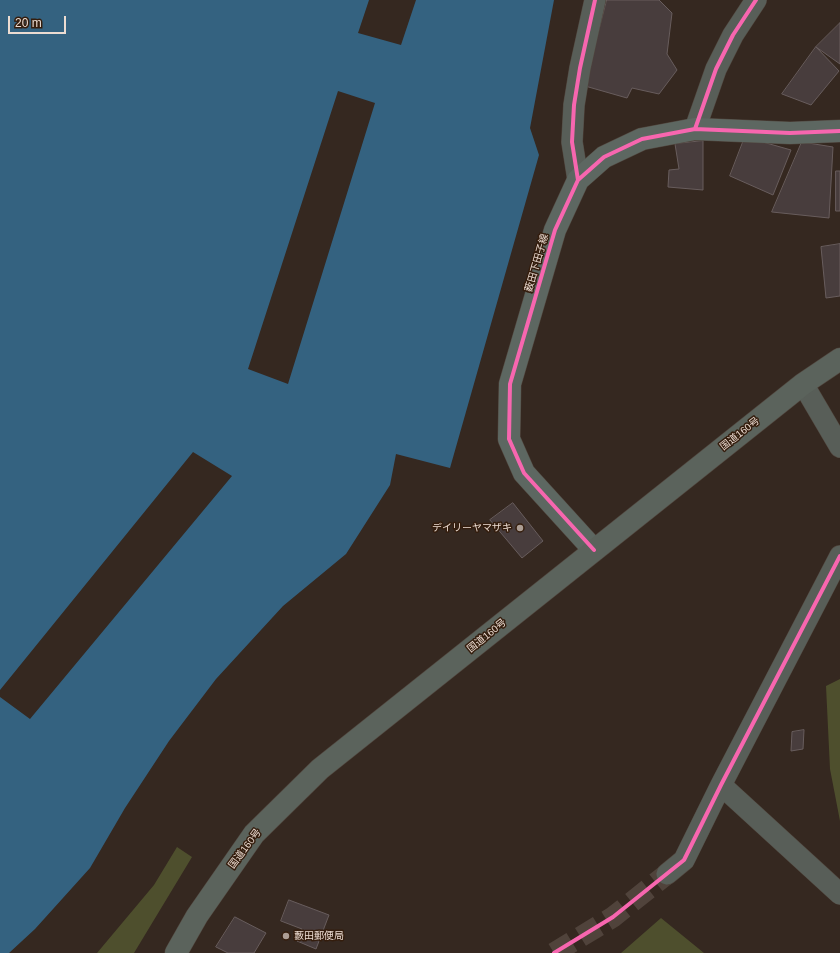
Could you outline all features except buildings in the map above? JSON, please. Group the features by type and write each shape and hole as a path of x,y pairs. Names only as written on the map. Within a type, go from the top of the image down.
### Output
{"highway":[{"name":"国道160号","path":"176,953 198,916 254,834 320,769 803,384 840,359"}],"main road":[{"name":"薮田下田子線","path":"594,550 524,473 509,439 510,384 555,230 578,180 604,157 642,139 694,129 790,133 840,131"}],"street":[{"path":"578,180 572,142 574,105 580,68 595,0"},
{"path":"694,129 716,69 733,34 756,0"},
{"path":"803,384 840,447"},
{"path":"668,874 684,860 721,785 840,556"},
{"path":"721,785 840,894"}],"green space":[{"path":"840,679 840,821 830,769 826,686"},
{"path":"177,847 192,857 134,953 97,953 154,885"},
{"path":"661,918 704,953 621,953"}],"water":[{"path":"0,0 554,0 530,128 539,155 450,468 396,454 390,485 346,554 283,606 216,679 169,741 125,808 90,868 35,929 9,953 0,953"}],"pier":[{"path":"369,0 416,0 401,45 358,33"},
{"path":"338,91 375,103 288,384 248,369"},
{"path":"193,452 232,476 30,719 0,697 0,690"}],"tunnel":[{"path":"554,953 613,917 667,874"}],"cycle path":[{"path":"578,180 572,142 574,105 580,68 595,0"},
{"path":"695,129 716,69 733,35 756,0"},
{"path":"594,550 524,473 509,439 510,384 555,230 578,180 604,157 642,139 695,129 790,133 840,131"},
{"path":"554,953 613,917 684,860 721,785 840,556"}],"place":[{"name":"デイリーヤマザキ","path":"520,528"},
{"name":"藪田郵便局","path":"286,936"}]}
